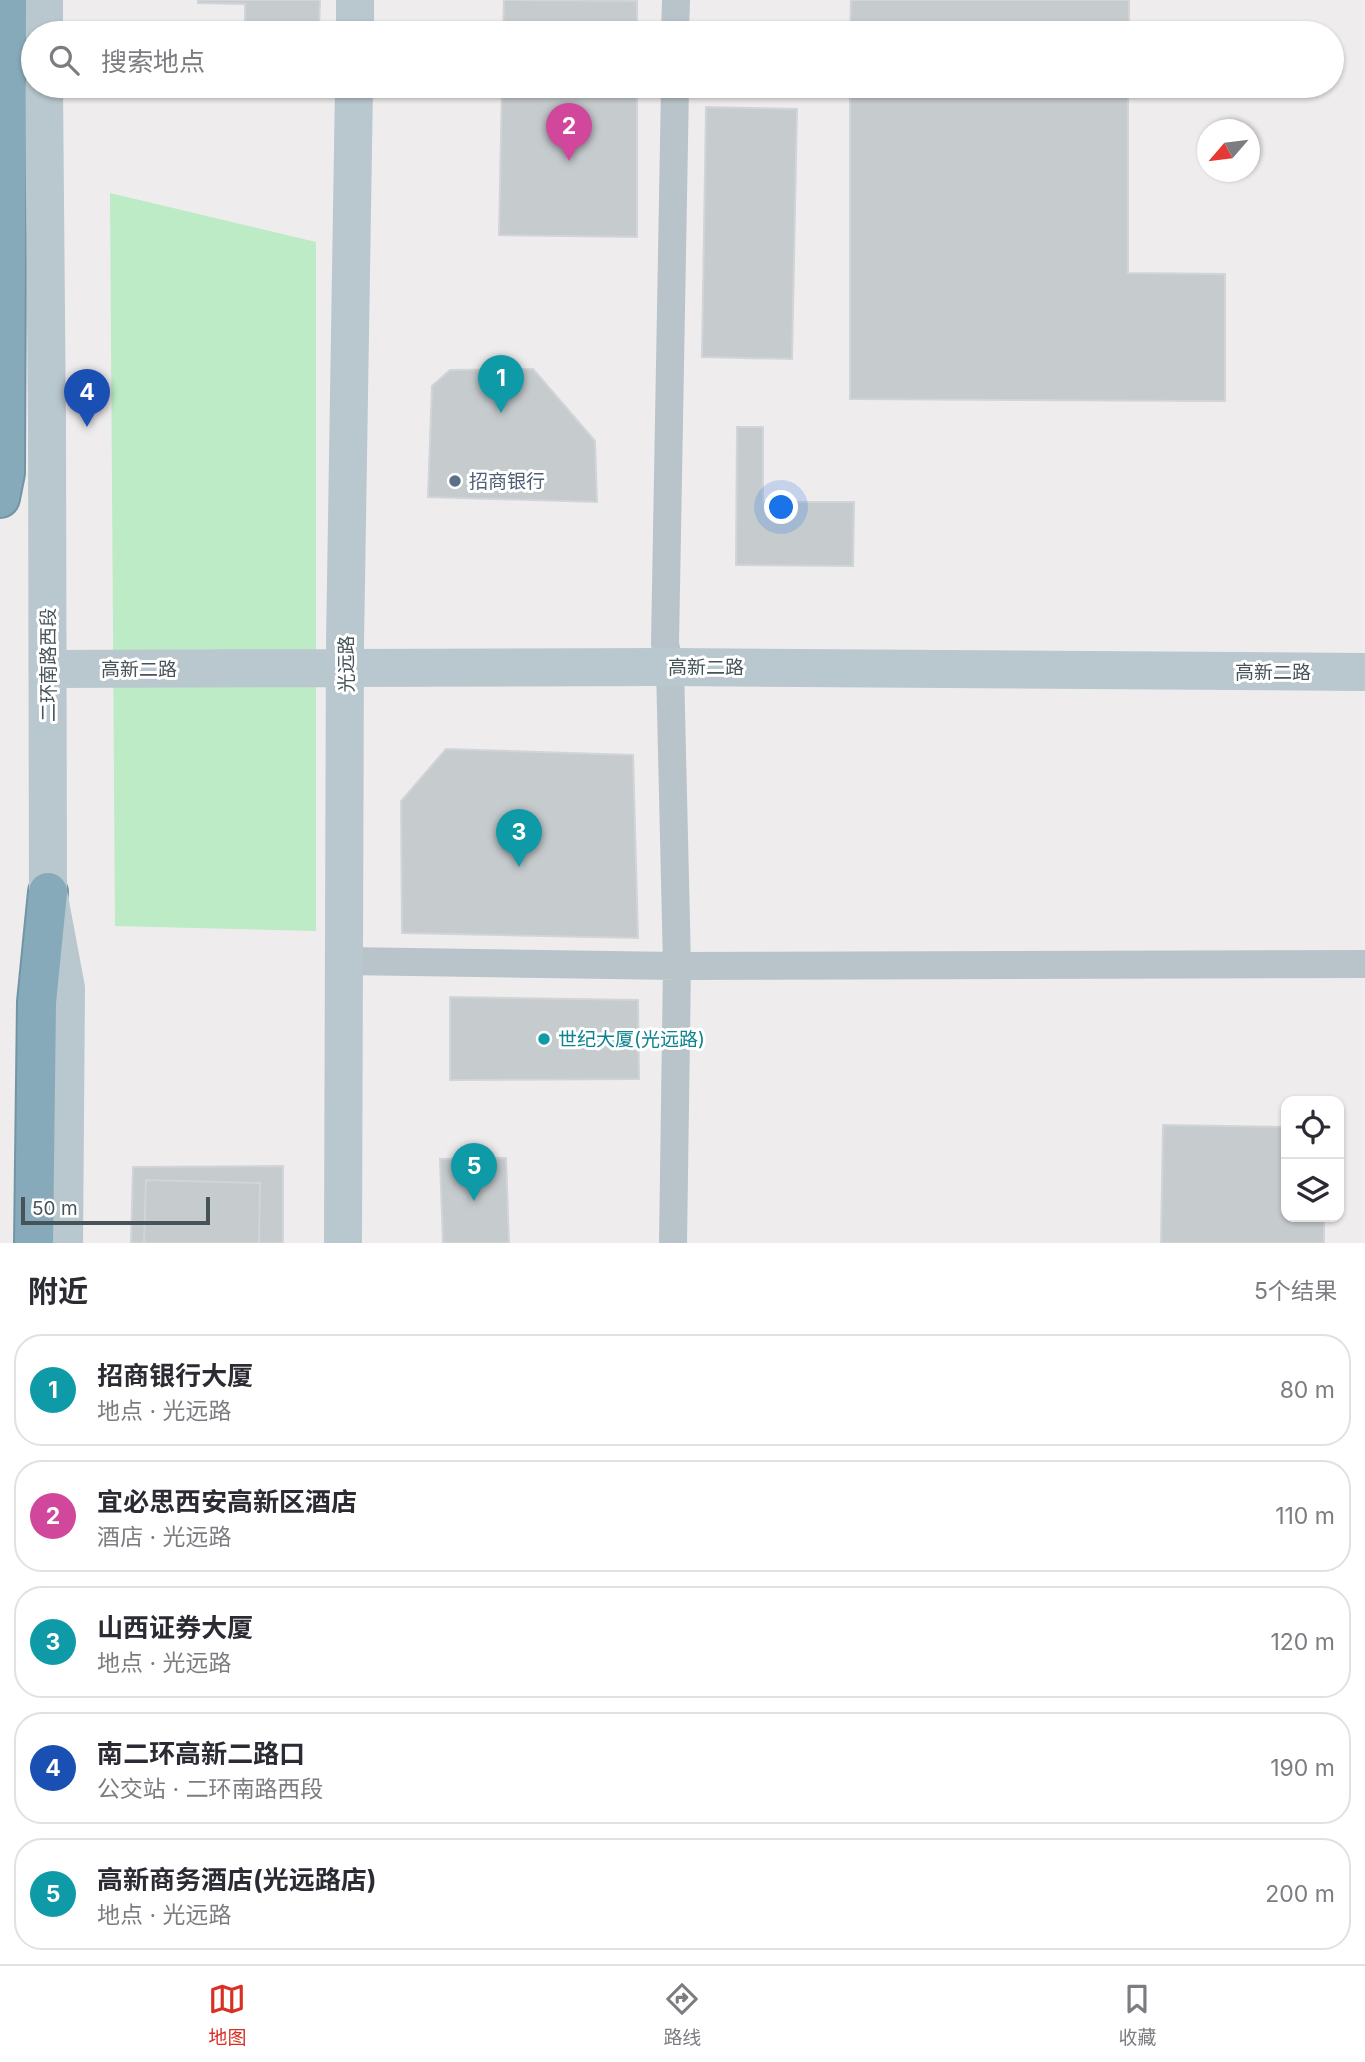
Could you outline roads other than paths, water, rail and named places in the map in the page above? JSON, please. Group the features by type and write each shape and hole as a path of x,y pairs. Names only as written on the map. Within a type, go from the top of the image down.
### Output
{"highway":[{"path":"0,498 5,473 7,0"},
{"path":"34,1243 37,1002 48,892"}],"street":[{"path":"44,0 44,21"},
{"path":"355,0 355,21"},
{"path":"676,0 676,21"},
{"name":"二环南路西段","path":"44,98 48,892 66,988 64,1243"},
{"name":"光远路","path":"343,1243 345,656 354,98"},
{"path":"673,1243 677,965 668,656 675,98"},
{"name":"高新二路","path":"48,656 668,656 1365,646"},
{"name":"高新二路","path":"668,656 1365,672"},
{"path":"345,961 677,965 1365,964"}],"place":[{"name":"宜必思西安高新区酒店","path":"569,161"},
{"name":"招商银行大厦","path":"501,413"},
{"name":"南二环高新二路口","path":"87,427"},
{"name":"招商银行","path":"455,481"},
{"name":"山西证券大厦","path":"519,867"},
{"name":"世纪大厦(光远路)","path":"544,1039"},
{"name":"高新商务酒店(光远路店)","path":"474,1201"}]}
